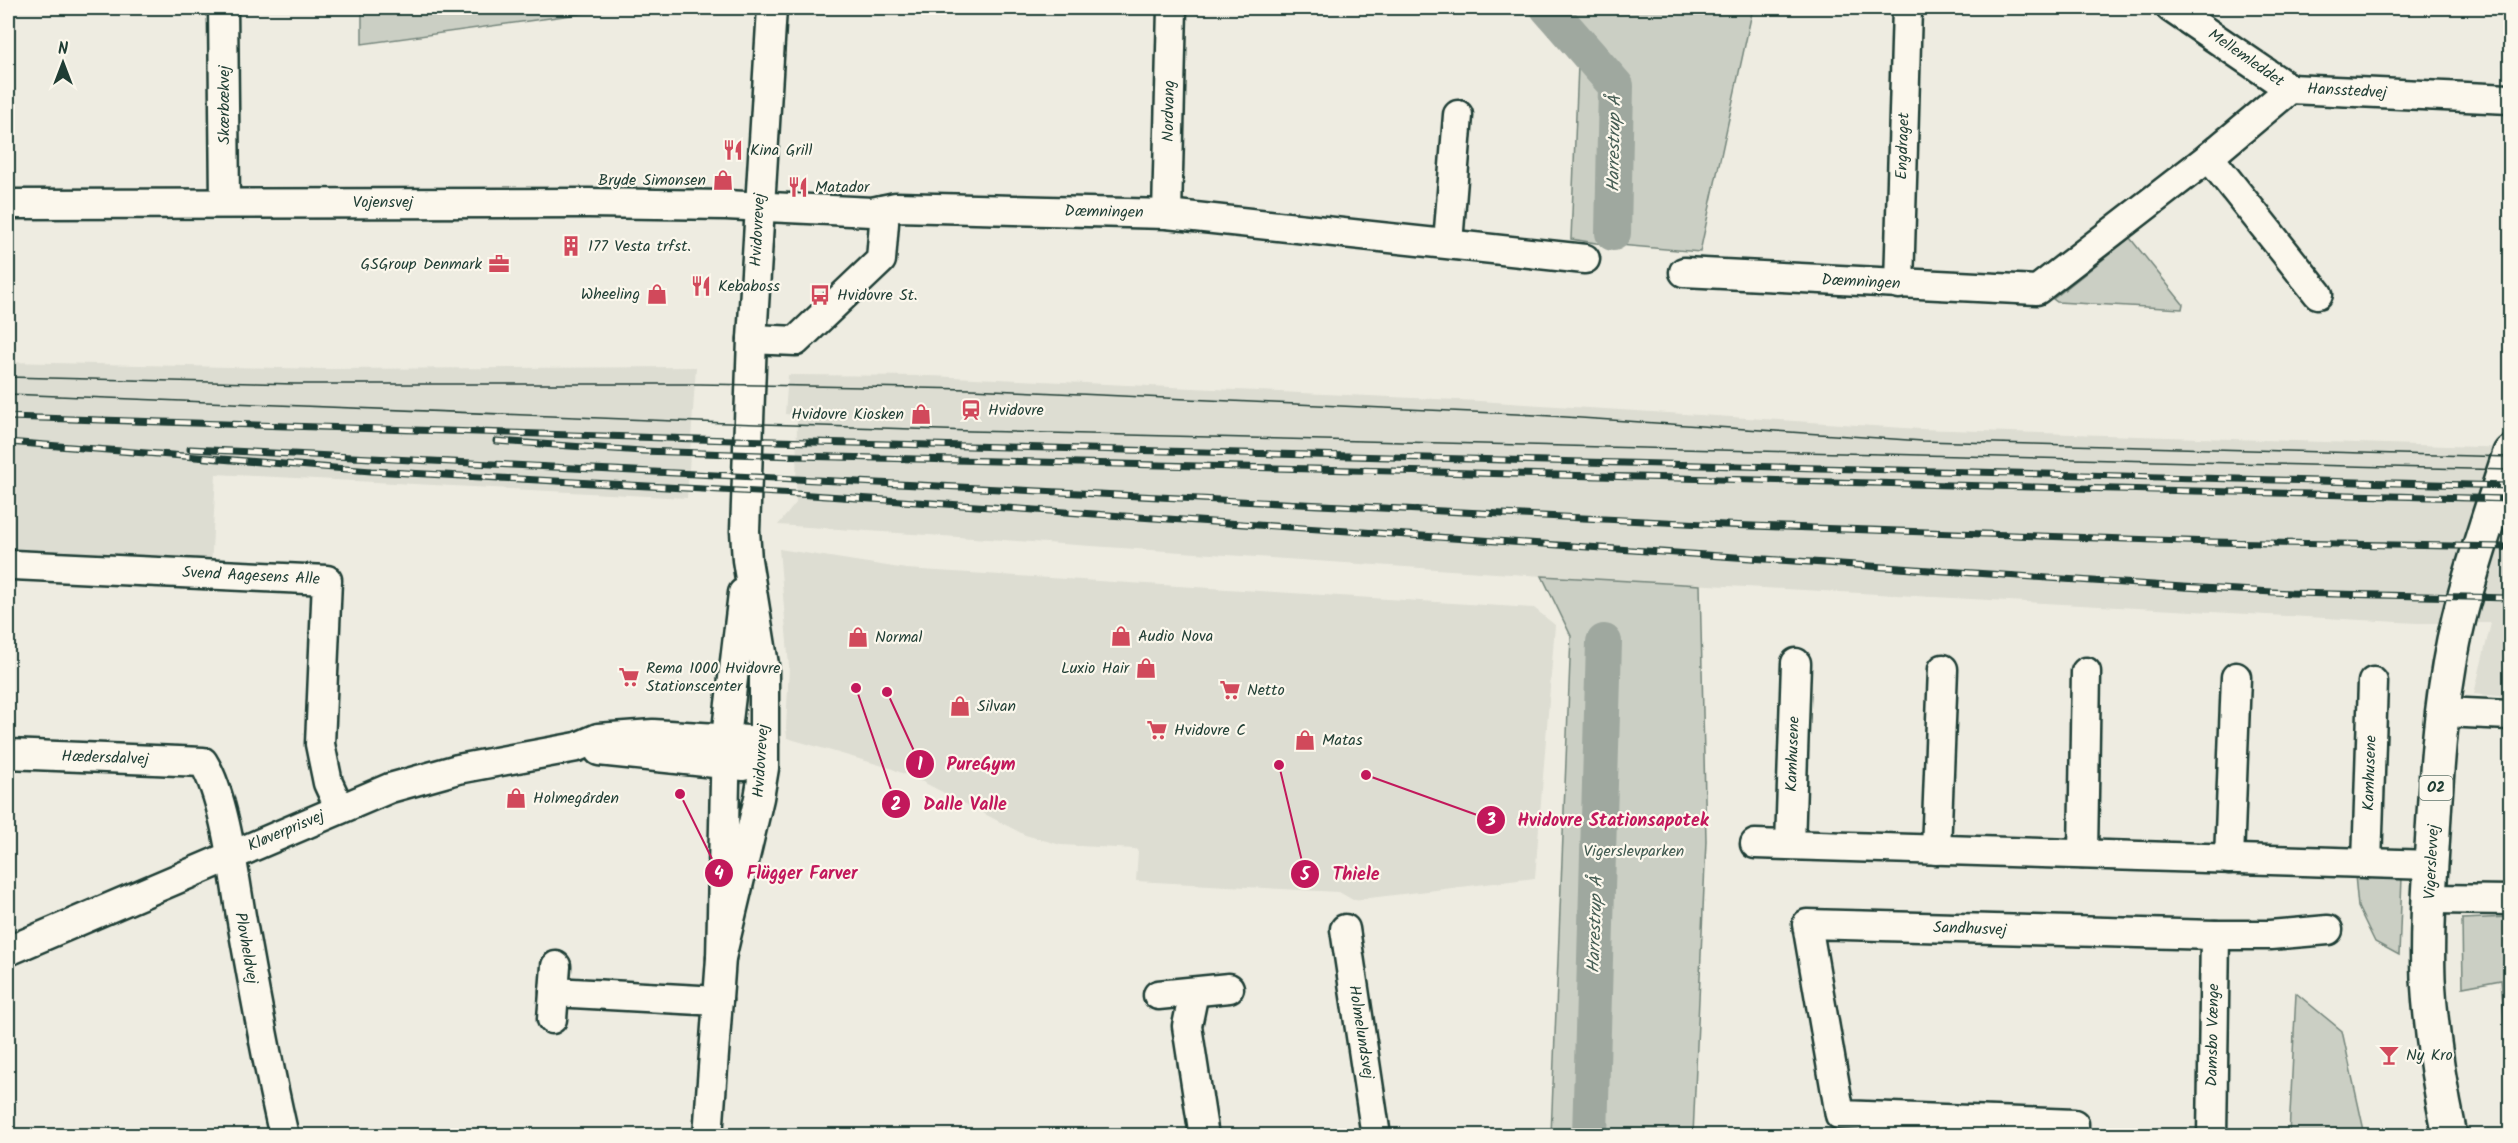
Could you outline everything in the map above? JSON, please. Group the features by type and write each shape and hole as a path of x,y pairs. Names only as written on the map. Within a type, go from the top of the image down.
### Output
{"main road":[{"name":"Vigerslevvej","path":"2450,1136 2442,1100 2431,1016 2428,968 2431,865 2438,754 2459,618 2487,523 2511,453"}],"street":[{"name":"Skærbækvej","path":"224,8 225,202"},
{"name":"Hvidovrevej","path":"722,958 759,798 764,755 764,665 747,560 745,502 759,207 772,8"},
{"name":"Nordvang","path":"1167,214 1172,8"},
{"name":"Engdraget","path":"1899,284 1907,8"},
{"name":"Mellemleddet","path":"2171,8 2290,89"},
{"name":"Hansstedvej","path":"2037,290 2209,157 2290,89 2511,99"},
{"path":"1448,243 1458,115"},
{"path":"2209,157 2318,294"},
{"name":"Vojensvej","path":"8,204 588,203 759,207"},
{"name":"Dæmningen","path":"759,207 872,212 896,207 1167,214 1585,259"},
{"path":"752,339 796,341 882,260 884,223 882,210"},
{"name":"Dæmningen","path":"1684,272 2037,290"},
{"name":"Hvidovrevej","path":"708,1136 722,958 726,751 747,560"},
{"name":"Svend Aagesens Alle","path":"13,565 327,580 320,744 328,783 340,809"},
{"name":"Kamhusene","path":"1790,845 1796,663"},
{"path":"1936,850 1943,669"},
{"path":"2083,854 2086,672"},
{"path":"2229,859 2235,677"},
{"name":"Kamhusene","path":"2367,863 2373,682"},
{"path":"2443,712 2511,715"},
{"name":"Kløverprisvej","path":"8,951 230,855 417,778 458,768 577,747 598,738 653,734 726,751 764,755"},
{"name":"Hædersdalvej","path":"8,754 203,762"},
{"name":"Plovheldvej","path":"203,762 212,776 230,855 263,1042 284,1136"},
{"path":"1755,844 2431,865"},
{"path":"2430,899 2511,900"},
{"name":"Sandhusvej","path":"2074,1136 2074,1124 1840,1115 1807,924 2215,935 2270,935 2328,930"},
{"name":"Holmelundsvej","path":"1345,928 1377,1136"},
{"name":"Damsbo Vænge","path":"2212,1136 2215,935"},
{"path":"1158,995 1229,988"},
{"path":"554,992 718,1001"},
{"path":"1194,992 1187,1026 1204,1136"}],"shaded area":[{"path":"8,362 323,369 696,367 687,498 216,474 211,569 8,563"},
{"path":"788,375 930,376 1479,401 1920,429 2510,448 2510,697 2474,694 2491,623 2417,623 1542,576 778,525 796,503 797,415 785,414"},
{"path":"779,549 906,569 1534,608 1555,625 1535,878 1353,900 1339,892 1136,881 1138,851 1135,849 1061,845 1025,835 925,783 890,768 787,738 789,666"}],"green space":[{"path":"362,8 622,8 362,44"},
{"path":"1528,8 1753,8 1700,252 1571,239 1578,65"},
{"path":"2130,238 2183,304 2182,309 2057,302 2053,299"},
{"name":"Vigerslevparken","path":"1542,576 1700,585 1706,841 1693,1135 1551,1135 1571,636"},
{"path":"2355,875 2402,877 2399,955 2375,942 2358,907"},
{"path":"2510,917 2510,1045 2506,1045 2501,980 2463,987 2462,919"},
{"path":"2296,993 2342,1031 2365,1135 2289,1135"}],"waterway":[{"name":"Harrestrup Å","path":"1548,8 1616,86 1613,233"},
{"name":"Harrestrup Å","path":"1590,1136 1604,642"}],"tram line":[{"path":"8,377 294,384 700,384 971,389 1536,415 1923,441 2510,457"},
{"path":"8,394 971,431 2510,470"}],"railway":[{"path":"8,417 697,439 2510,486"},
{"path":"496,441 642,451 796,456 2510,499"},
{"path":"8,442 371,471 796,494 2183,587 2291,593 2510,598"},
{"path":"190,449 1725,525 2213,542 2510,547"}],"place":[{"name":"Kina Grill","path":"733,150"},
{"name":"Bryde Simonsen","path":"723,180"},
{"name":"Matador","path":"798,187"},
{"name":"177 Vesta trfst.","path":"571,246"},
{"name":"GSGroup Denmark","path":"499,264"},
{"name":"Kebaboss","path":"701,286"},
{"name":"Wheeling","path":"657,294"},
{"name":"Hvidovre St.","path":"820,295"},
{"name":"Hvidovre","path":"971,410"},
{"name":"Hvidovre Kiosken","path":"921,414"},
{"name":"Audio Nova","path":"1121,636"},
{"name":"Normal","path":"858,637"},
{"name":"Luxio Hair","path":"1146,668"},
{"name":"Rema 1000 Hvidovre Stationscenter","path":"629,677"},
{"name":"Dalle Valle","path":"856,688"},
{"name":"Netto","path":"1230,690"},
{"name":"PureGym","path":"887,692"},
{"name":"Silvan","path":"960,706"},
{"name":"Hvidovre C","path":"1157,730"},
{"name":"Matas","path":"1305,740"},
{"name":"Thiele","path":"1279,765"},
{"name":"Hvidovre Stationsapotek","path":"1366,775"},
{"name":"Flügger Farver","path":"680,794"},
{"name":"Holmegården","path":"516,798"},
{"name":"Ny Kro","path":"2389,1055"}]}
